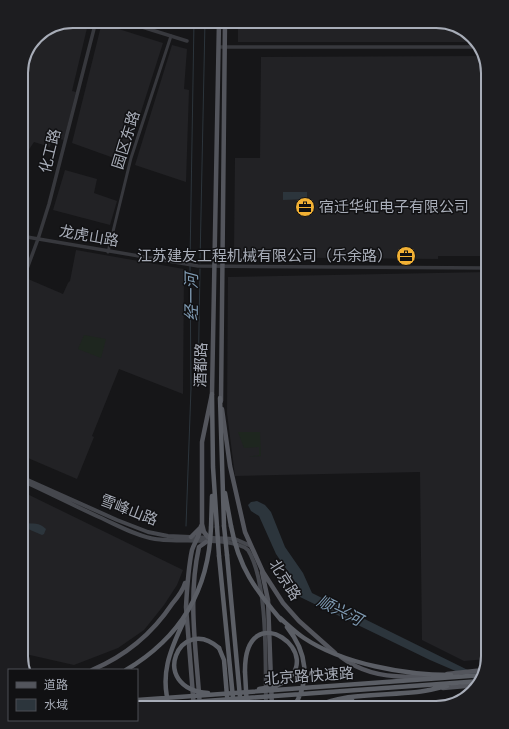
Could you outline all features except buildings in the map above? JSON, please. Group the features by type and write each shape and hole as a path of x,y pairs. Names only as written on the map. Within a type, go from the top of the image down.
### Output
{"highway":[{"name":"酒都路","path":"212,394 213,467 217,527 233,701"},
{"name":"酒都路","path":"220,398 224,526 240,701"},
{"path":"168,701 165,688 166,668 174,642 203,575 209,551 213,467"},
{"path":"222,472 236,548 245,571 257,592 296,639 304,660 305,671 302,692 297,701"},
{"path":"128,669 150,654 165,641 190,608"},
{"path":"280,618 303,637 315,644 354,660 403,671 448,675 477,674"},
{"path":"266,634 277,634 289,642 294,648 296,654 296,666 287,679 274,686 246,692 246,649 256,637 266,634"},
{"path":"224,694 194,690 182,682 174,669 175,656 188,641 195,639 207,640 219,648 224,660 227,701"},
{"name":"北京路快速路","path":"138,700 477,674"},
{"name":"北京路快速路","path":"205,701 473,681"},
{"path":"331,701 343,698 419,692 462,682"},
{"path":"352,701 369,696"}],"main road":[{"name":"酒都路","path":"212,394 219,28"},
{"name":"酒都路","path":"220,398 225,28"},
{"path":"191,539 200,530 202,442 212,394"},
{"name":"北京路","path":"220,398 230,466 245,532 255,551 263,572 283,603 299,621 321,642 347,661 372,672 400,677 414,677 478,671"},
{"name":"雪峰山路","path":"28,479 135,528 157,534 191,539"},
{"name":"雪峰山路","path":"28,483 143,536 159,540 235,539 246,543 255,551"},
{"path":"94,669 121,655 140,641 159,622 180,593 188,572 193,550 198,539 201,519"},
{"path":"201,519 202,529 207,540"},
{"path":"241,545 246,543 245,532"},
{"path":"200,701 192,596 199,547 207,540 241,545 246,547 250,552 259,583 263,606 266,701"},
{"path":"259,562 268,600 272,701"},
{"path":"188,572 186,607 193,701"},
{"path":"342,701 363,695 470,686"}],"street":[{"name":"化工路","path":"28,266 38,239 94,28"},
{"path":"145,28 187,41"},
{"name":"园区东路","path":"108,252 131,158 171,36"},
{"path":"219,47 473,47"},
{"name":"龙虎山路","path":"28,237 108,252 198,266 481,268"}],"shaded area":[{"path":"73,28 87,28 72,91 76,92 64,140 52,137 50,147 34,142 28,151 28,70 31,56 41,41 56,31"},
{"path":"101,28 116,28 163,43 125,162 72,143"},
{"path":"238,28 439,28 453,31 469,42 238,42"},
{"path":"172,45 187,49 184,89 189,90 186,182 135,165"},
{"path":"478,56 481,67 481,256 438,256 438,259 236,257 234,252 235,158 260,158 261,57"},
{"path":"65,170 97,179 94,193 117,201 110,225 53,210"},
{"path":"76,250 184,269 183,394 119,369 92,436 94,437 77,479 28,458 28,279 63,294 70,281"},
{"path":"481,272 481,660 464,661 422,640 420,472 235,476 227,413 228,277"},
{"path":"84,335 106,339 101,358 78,349"},
{"path":"238,432 260,432 261,456 248,457 259,455 259,447 244,448"},
{"path":"28,494 183,570 177,585 164,605 144,630 118,648 74,665 28,655"}],"water":[{"path":"283,192 307,192 307,199 283,200"},
{"name":"顺兴河","path":"257,501 265,505 271,512 285,547 303,573 312,593 477,675 474,679 430,660 300,597 296,583 276,554 259,516 251,511 248,505 251,502"},
{"path":"28,523 41,525 46,529 42,535 28,529"}],"waterway":[{"name":"经一河","path":"190,262 194,28"},
{"name":"经一河","path":"200,263 205,28"},
{"name":"经一河","path":"186,526 191,388 190,266"},
{"name":"经一河","path":"198,386 200,269"}],"place":[{"name":"宿迁华虹电子有限公司","path":"305,207"},
{"name":"江苏建友工程机械有限公司（乐余路）","path":"406,256"}]}
